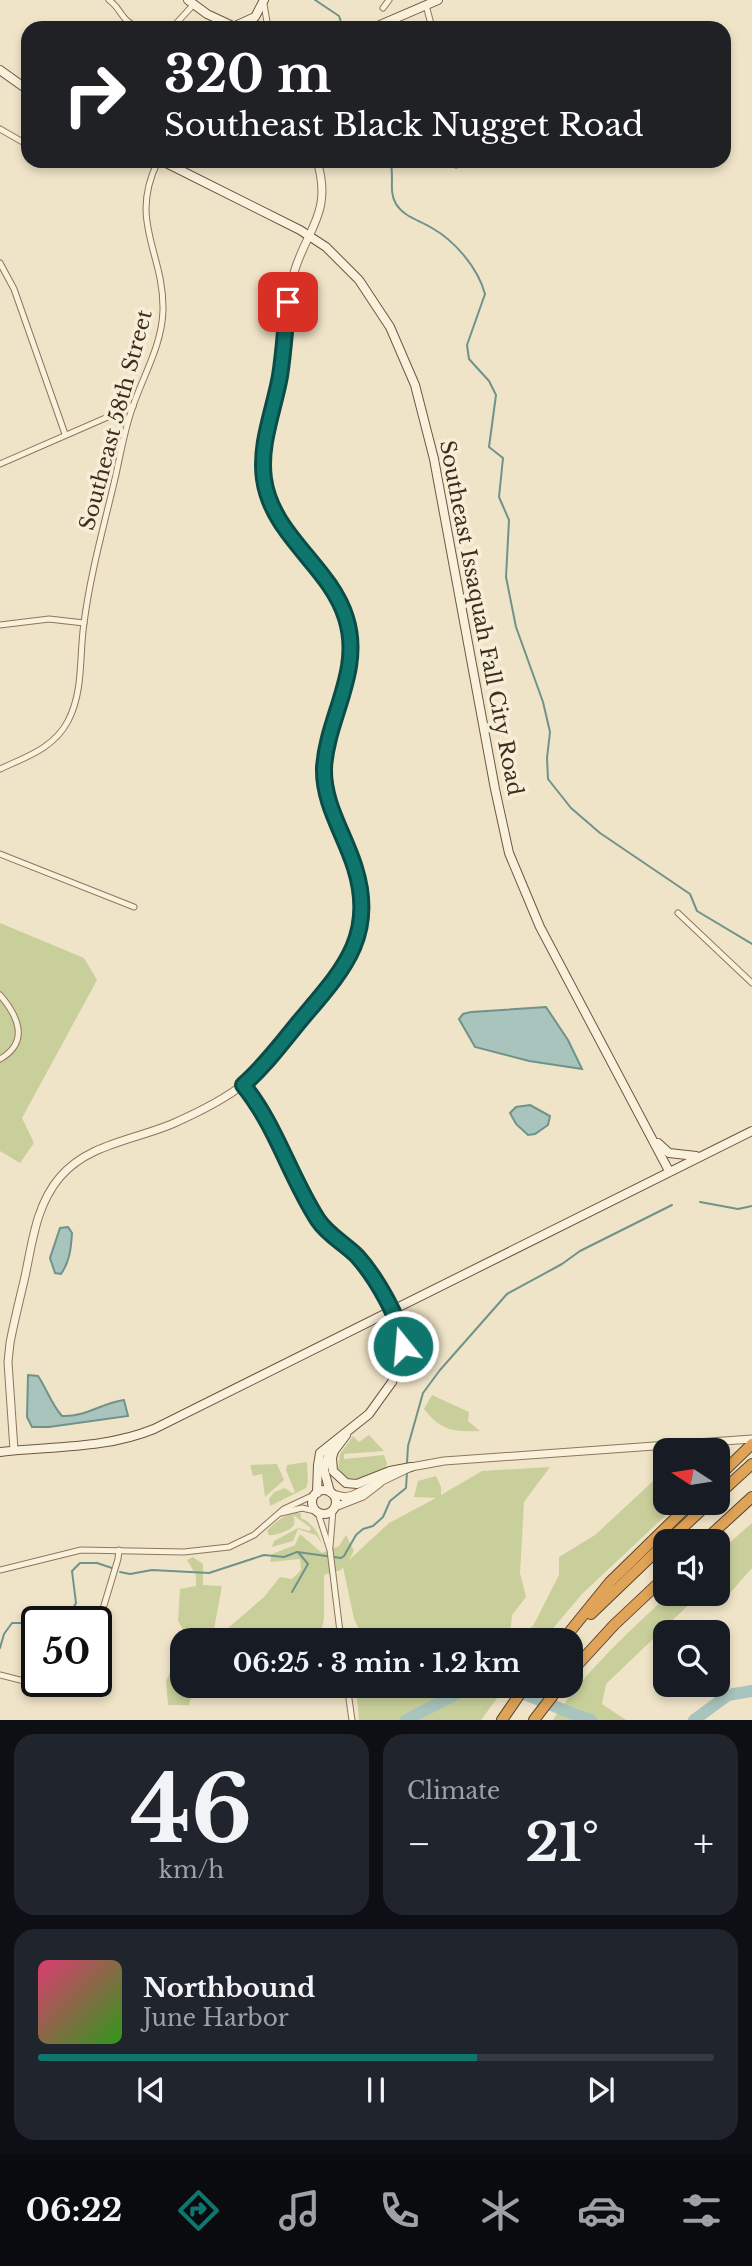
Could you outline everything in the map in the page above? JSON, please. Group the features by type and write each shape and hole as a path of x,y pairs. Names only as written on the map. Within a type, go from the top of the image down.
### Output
{"highway":[{"path":"730,1465 752,1441"},
{"path":"730,1484 750,1466"},
{"path":"717,1529 750,1499"},
{"path":"574,1628 610,1582 678,1516"},
{"path":"681,1529 695,1516"},
{"path":"577,1628 653,1555"},
{"path":"583,1659 653,1588"},
{"path":"505,1715 517,1698"},
{"path":"534,1720 551,1698"}],"main road":[{"path":"247,21 255,17 264,0"},
{"path":"389,21 438,0"},
{"path":"191,2 224,21"},
{"path":"0,70 21,85"},
{"name":"Southeast Issaquah Fall City Road","path":"174,168 310,236 339,258 359,279 390,327 415,385 441,495 509,853 522,889 568,983 669,1171"},
{"path":"647,1130 669,1153 699,1156"},
{"path":"0,1452 86,1446 132,1437 186,1414 752,1131"},
{"path":"332,1442 324,1470 335,1500 334,1508 324,1514 316,1512 312,1503 316,1494 318,1459 324,1448 369,1414 382,1399 398,1366 402,1338 392,1311"},
{"path":"350,1430 331,1458 333,1471 340,1480 357,1484 414,1466"},
{"path":"316,1494 323,1490 331,1493"}],"street":[{"path":"109,0 126,21"},
{"path":"264,0 267,21"},
{"path":"383,8 389,0"},
{"path":"177,21 191,2"},
{"path":"426,5 430,21"},
{"path":"0,129 21,141"},
{"name":"Southeast 58th Street","path":"0,769 45,747 63,729 74,708 79,685 83,623 100,540 133,406 154,353 161,324 160,278 145,220 148,190 157,168"},
{"path":"14,1450 8,1362 10,1343 36,1224 51,1189 68,1168 94,1151 185,1118 243,1085 261,1068 344,969 354,948 359,928 360,885 329,803 325,781 329,742 349,668 349,629 341,603 332,589 278,520 266,491 263,467 265,440 279,377 290,285 296,264 320,214 323,197 318,168"},
{"path":"0,263 14,289 65,434"},
{"path":"0,464 133,406"},
{"path":"0,625 50,619 83,623"},
{"path":"0,854 134,907"},
{"path":"678,913 752,983"},
{"path":"0,995 12,1009 18,1023 18,1033 15,1046 0,1059"},
{"path":"243,1085 259,1106 317,1218 358,1257 392,1311"},
{"path":"414,1466 491,1457 752,1441"},
{"path":"331,1493 345,1497 353,1495 397,1471"},
{"path":"340,1628 329,1536 334,1508 363,1496 387,1477"},
{"path":"0,1570 71,1552 184,1552 229,1547 247,1540 289,1506 316,1494"},
{"path":"278,1514 299,1508 316,1512 329,1536"},
{"path":"104,1606 119,1550"},
{"path":"0,1675 21,1680"},
{"path":"349,1698 352,1720"}],"green space":[{"path":"0,923 84,958 97,980 22,1118 34,1143 20,1163 0,1151"},
{"path":"432,1395 469,1412 468,1421 480,1431 449,1429 436,1422 424,1409"},
{"path":"369,1435 384,1451 344,1454 344,1459 384,1455 387,1464 385,1469 363,1479 346,1478 338,1468 340,1454 353,1436 359,1442"},
{"path":"307,1462 306,1488 270,1506 269,1499 274,1492 285,1488 295,1492 286,1470 287,1465"},
{"path":"277,1464 284,1480 265,1497 262,1474 253,1476 250,1465"},
{"path":"550,1467 524,1502 520,1573 526,1597 512,1615 511,1628 358,1628 354,1619 343,1567 324,1575 322,1628 228,1628 264,1597 280,1577 292,1579 301,1570 300,1559 270,1562 272,1554 295,1545 300,1534 322,1553 339,1546 346,1535 354,1551 349,1560 389,1523 436,1498 414,1497 418,1481 436,1476 441,1495 482,1471"},
{"path":"653,1481 653,1516 665,1516 583,1593 553,1628 530,1628 559,1575 559,1557 595,1535"},
{"path":"294,1513 301,1513 301,1518 314,1528 322,1544 316,1535 298,1529 293,1541 272,1547 274,1541 298,1528 310,1531 311,1528 293,1515 292,1527 282,1533 269,1535 267,1531 273,1525"},
{"path":"752,1523 752,1568 730,1593 730,1542"},
{"path":"193,1557 203,1564 203,1585 222,1586 214,1628 182,1628 178,1621 180,1589 196,1586 196,1575 187,1560"},
{"path":"656,1606 687,1606 673,1620 653,1620 653,1639 606,1684 602,1704 626,1720 553,1720 569,1698 583,1698 583,1680"},
{"path":"170,1673 170,1698 191,1698 189,1705 168,1705 166,1681"},
{"path":"357,1698 497,1698 481,1720 359,1720"}],"water":[{"path":"546,1007 568,1040 582,1069 529,1061 475,1047 459,1019 463,1014 471,1012"},
{"path":"530,1105 550,1116 548,1125 535,1134 528,1135 516,1124 510,1113 516,1107"},
{"path":"68,1227 72,1233 68,1259 61,1274 55,1273 50,1258 60,1228"},
{"path":"28,1375 38,1376 62,1416 79,1414 124,1400 128,1416 32,1427 27,1417"}],"waterway":[{"path":"315,0 339,16 341,21"},
{"path":"391,168 392,194 396,204 407,215 441,234 457,248 471,265 485,294 467,345 469,359 489,381 496,395 489,447 503,458 499,497 509,520 506,577 516,627 543,702 550,732 548,779 571,808 600,833 690,894 697,911 752,944"},
{"path":"700,1202 738,1209 752,1206"},
{"path":"407,1463 408,1446 423,1393 507,1294 580,1251 672,1205"},
{"path":"120,1572 130,1574 152,1570 209,1573 264,1555 284,1557 297,1552 341,1558 356,1535 383,1517 390,1501 406,1488 407,1472"},
{"path":"292,1592 308,1564 298,1552"},
{"path":"74,1606 72,1571 80,1563 97,1563 112,1568"},
{"path":"0,1648 4,1634 12,1623 21,1623"},
{"path":"694,1720 728,1695 752,1691"},
{"path":"406,1720 448,1698"},
{"path":"534,1698 591,1720"}],"route":[{"path":"288,302 279,377 263,452 264,477 266,491 278,520 332,589 341,603 349,629 349,668 324,769 329,803 355,866 361,898 359,928 354,948 344,969 261,1068 243,1085 259,1106 317,1218 368,1269 400,1327 403,1346"}]}
